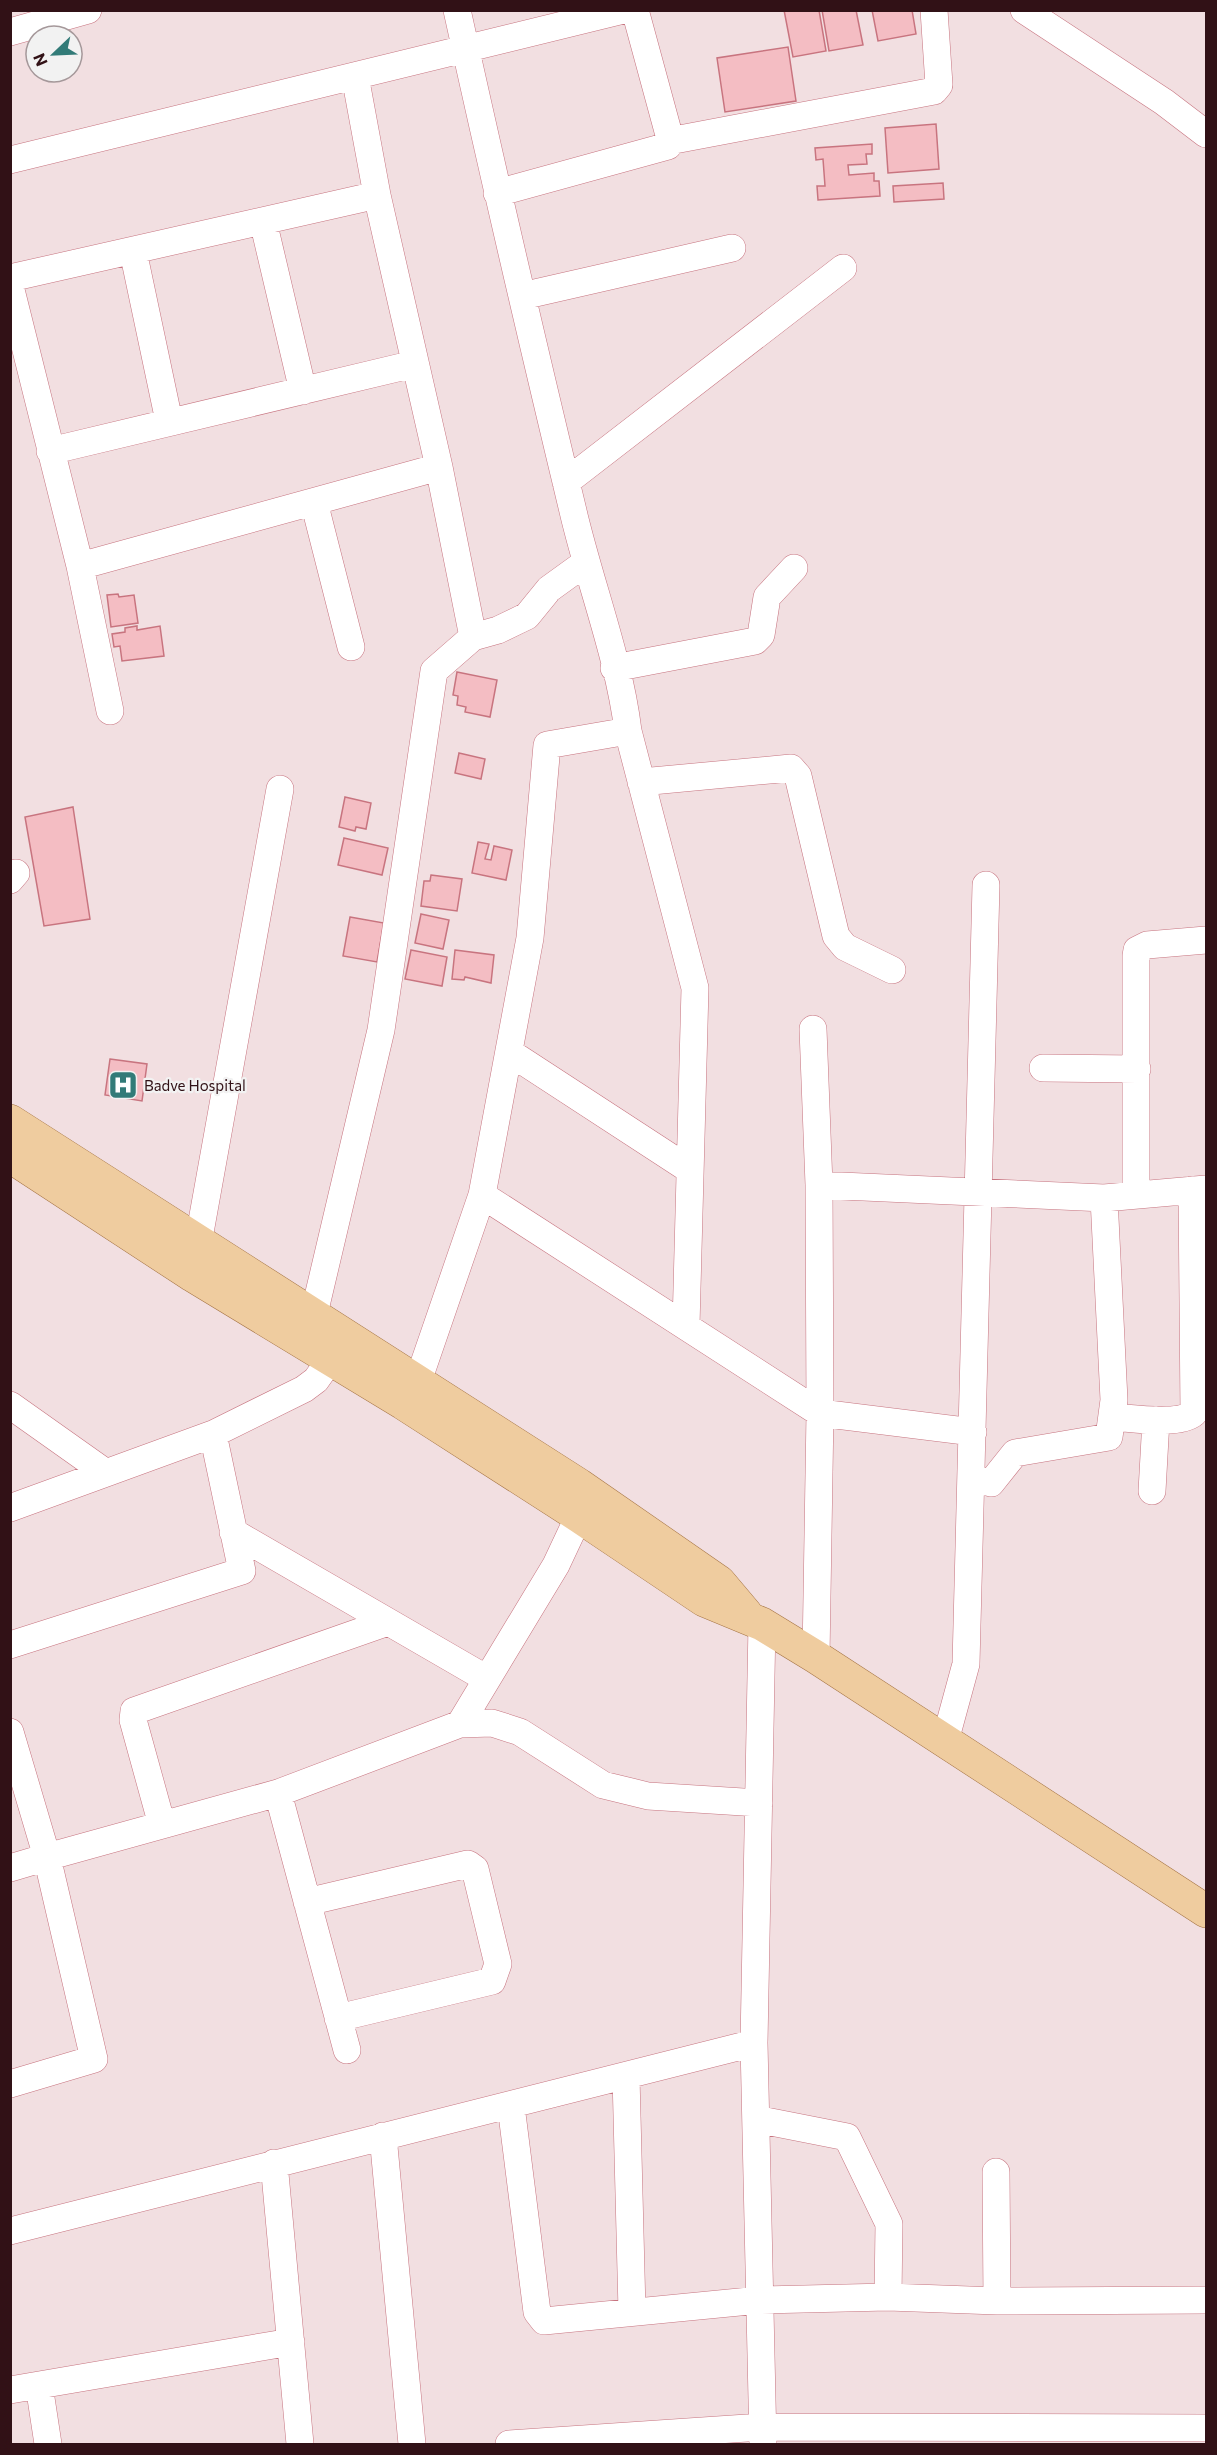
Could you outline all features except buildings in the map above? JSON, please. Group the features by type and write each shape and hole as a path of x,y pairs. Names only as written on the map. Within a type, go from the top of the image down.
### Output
{"main road":[{"path":"10,1120 314,1314 339,1347 586,1505 724,1586 756,1621 816,1657 1206,1911"},
{"path":"10,1156 192,1275 339,1347 418,1381 586,1505"}],"street":[{"path":"10,32 88,10"},
{"path":"457,10 497,193 585,563 624,701 628,731 695,988 686,1326"},
{"path":"10,160 624,10"},
{"path":"635,10 669,141"},
{"path":"497,193 664,148 669,141 934,92 939,85 934,10"},
{"path":"1024,10 1164,102 1206,134"},
{"path":"356,76 377,195 439,467 473,637"},
{"path":"10,279 377,195"},
{"path":"263,221 303,390"},
{"path":"522,296 732,248"},
{"path":"134,250 169,422"},
{"path":"566,482 843,268"},
{"path":"10,286 20,358 50,451 80,566 110,711"},
{"path":"50,451 414,364"},
{"path":"80,566 439,467"},
{"path":"314,502 351,647"},
{"path":"314,1314 381,1030 434,671 473,637 498,630 527,616 549,589 585,563"},
{"path":"614,668 755,641 761,635 766,597 794,568"},
{"path":"418,1381 482,1195 530,938 547,746 628,731"},
{"path":"641,782 791,768 798,776 836,936 845,947 892,970"},
{"path":"192,1275 280,789"},
{"path":"945,1741 966,1664 973,1432 976,1193 986,885"},
{"path":"1136,1193 1137,950 1147,945 1206,940"},
{"path":"813,1029 819,1185 820,1413 816,1657"},
{"path":"509,1052 690,1170"},
{"path":"1043,1068 1137,1069"},
{"path":"819,1185 1104,1198 1136,1193 1199,1189 1196,1409 1187,1418 1156,1420 1112,1417"},
{"path":"482,1195 820,1413 973,1432"},
{"path":"972,1478 992,1483 1015,1454 1109,1437 1114,1400 1104,1198"},
{"path":"10,1508 213,1434 304,1389 316,1380 339,1347"},
{"path":"10,1405 106,1473"},
{"path":"1152,1491 1156,1420"},
{"path":"10,1645 242,1571 213,1434"},
{"path":"460,1724 556,1565 586,1505"},
{"path":"233,1532 487,1679"},
{"path":"756,1621 759,1803 754,2043 762,2436"},
{"path":"162,1825 133,1720 134,1711 388,1622"},
{"path":"10,1868 278,1793 460,1724 492,1723 520,1732 603,1785 648,1796 759,1803"},
{"path":"10,1732 48,1857 94,2059 10,2084"},
{"path":"278,1793 347,2050"},
{"path":"307,1902 468,1864 475,1869 498,1964 492,1981 338,2018"},
{"path":"10,2231 754,2043"},
{"path":"626,2076 632,2311"},
{"path":"511,2106 540,2318 550,2321 760,2300 888,2297 997,2301 1206,2300"},
{"path":"756,2119 847,2137 889,2224 888,2297"},
{"path":"383,2136 412,2445"},
{"path":"274,2163 300,2445"},
{"path":"996,2172 997,2301"},
{"path":"10,2390 291,2342"},
{"path":"39,2385 48,2445"},
{"path":"509,2445 762,2436 1206,2428"}],"place":[{"name":"Badve Hospital","path":"123,1085"}]}
